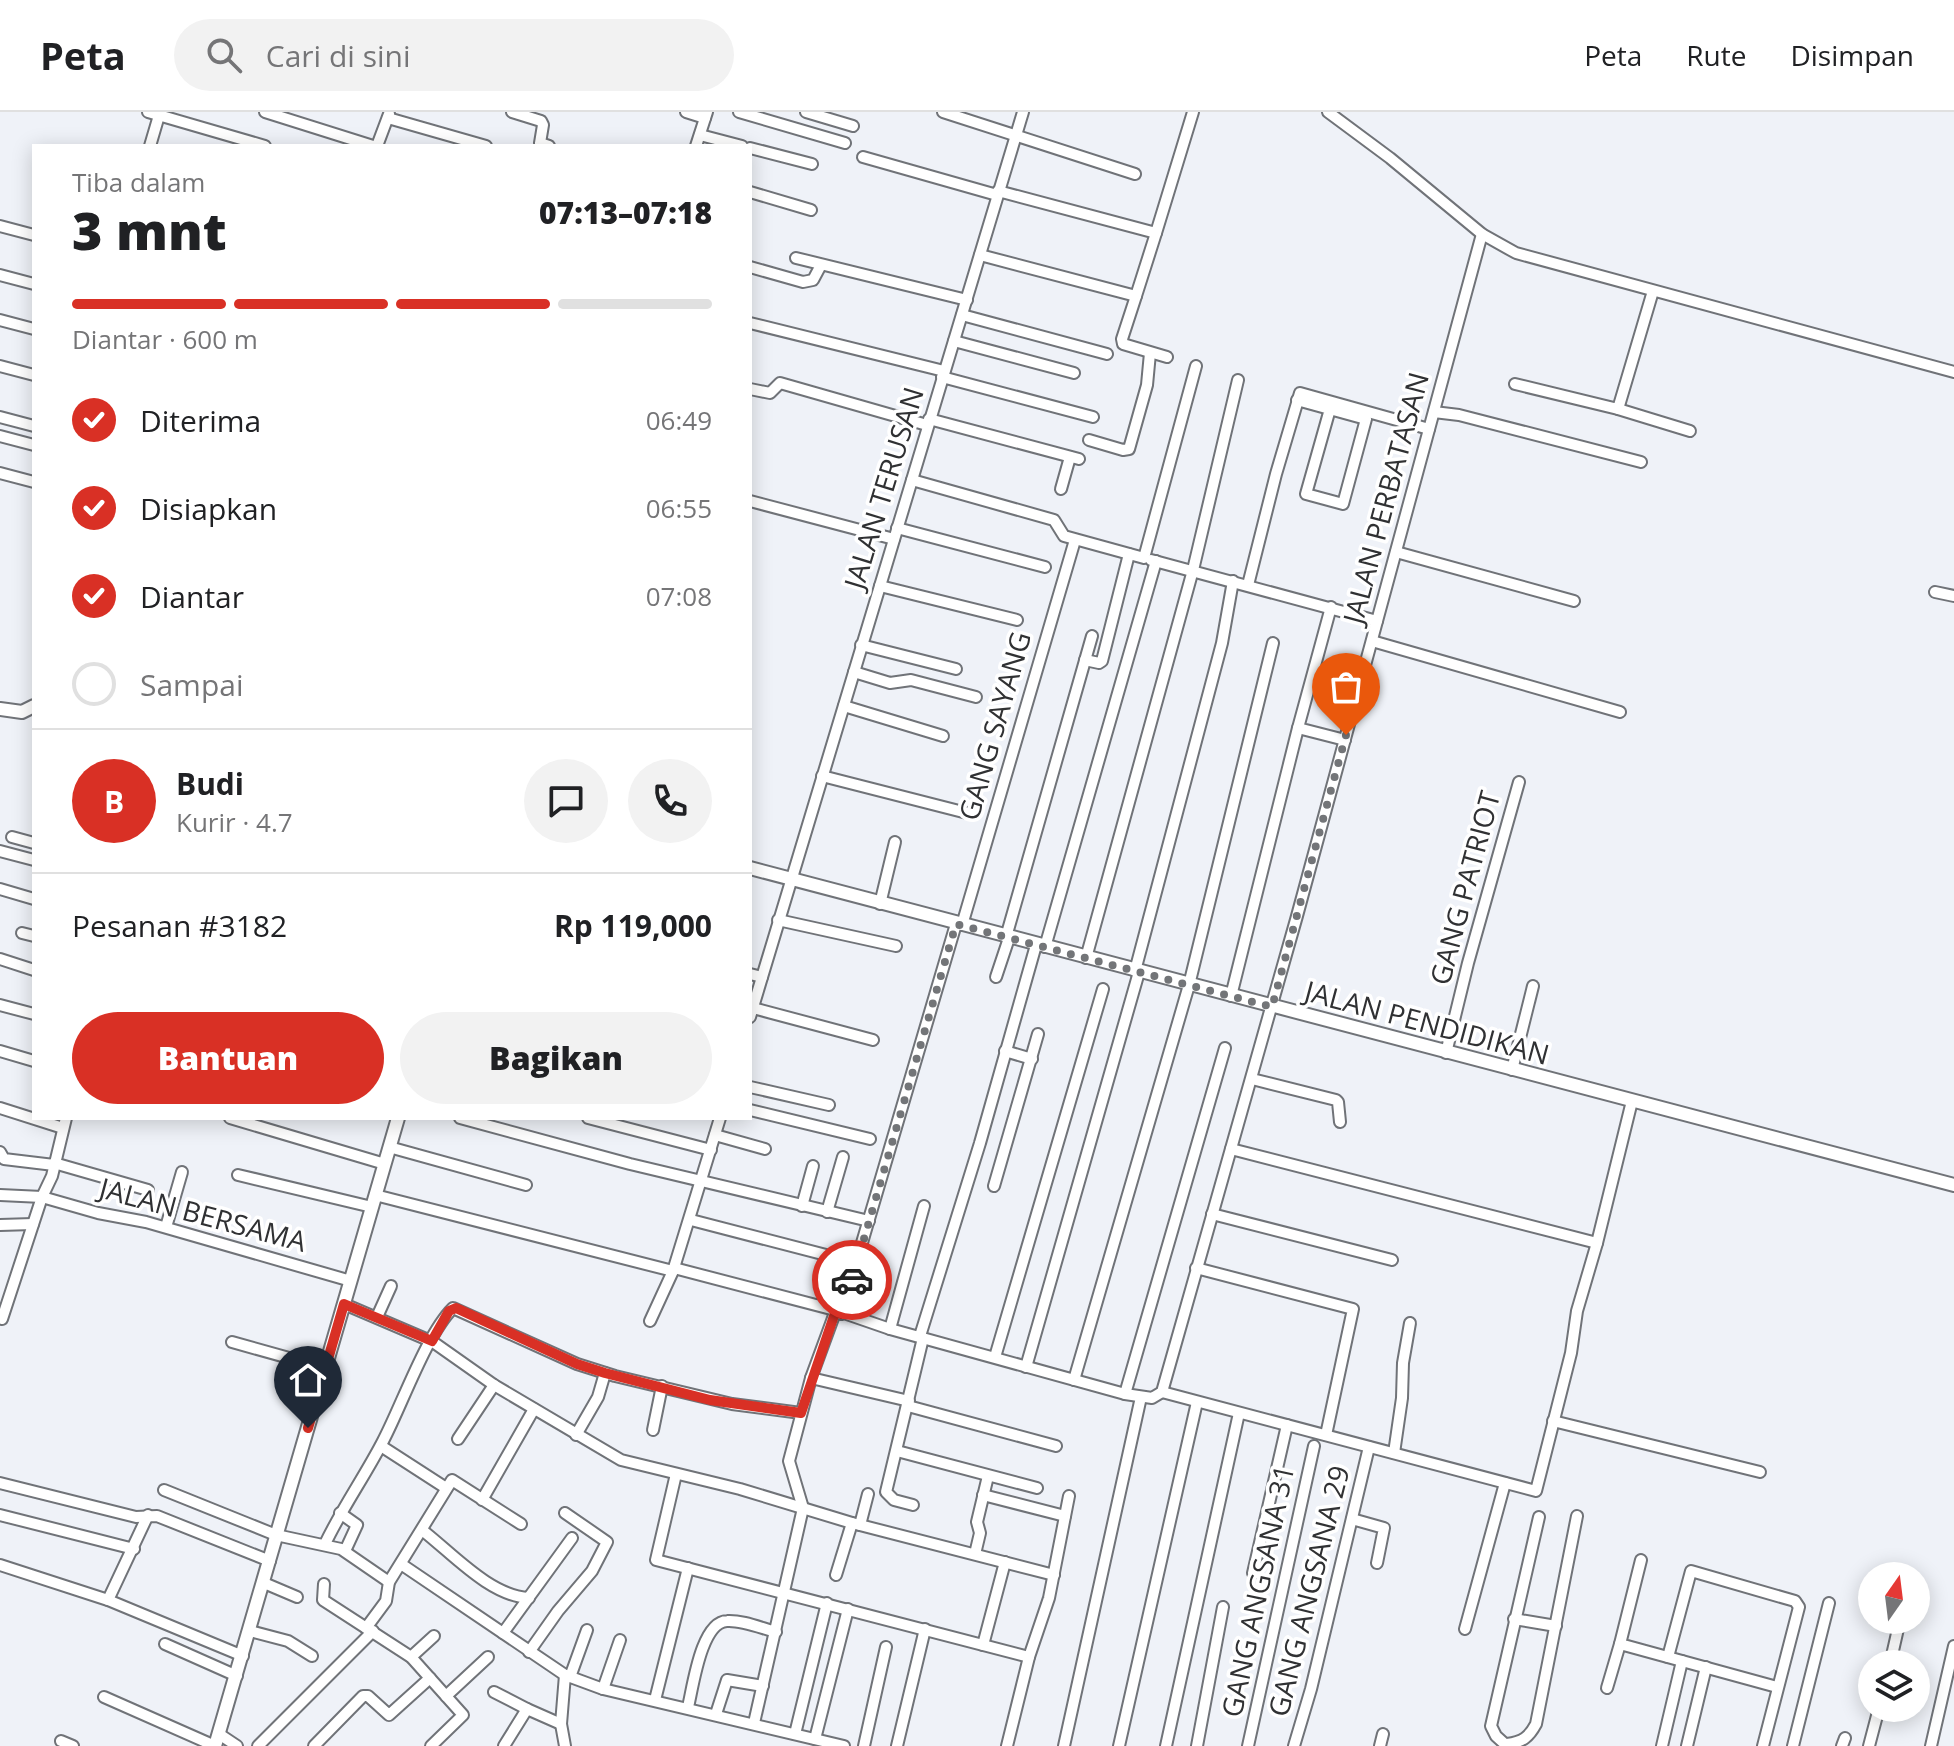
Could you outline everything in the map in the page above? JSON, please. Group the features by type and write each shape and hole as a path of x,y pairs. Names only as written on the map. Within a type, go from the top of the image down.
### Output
{"main road":[{"path":"0,709 22,712 32,707"},
{"name":"JALAN PENDIDIKAN","path":"752,869 1954,1185"},
{"path":"217,1742 397,1120"}],"street":[{"path":"148,112 258,144"},
{"path":"265,112 369,144"},
{"path":"512,112 543,124 543,144"},
{"path":"686,112 706,115 698,140 727,144"},
{"path":"739,112 845,143"},
{"path":"806,112 853,126"},
{"path":"943,112 1135,174"},
{"name":"JALAN TERUSAN","path":"752,1010 1023,112"},
{"path":"1167,357 1123,344 1122,339 1193,112"},
{"path":"1328,112 1390,158 1482,234 1516,253 1954,372"},
{"path":"151,144 160,114"},
{"path":"376,144 388,115 480,144"},
{"path":"752,149 812,164"},
{"path":"863,157 1156,233"},
{"path":"752,193 811,210"},
{"path":"0,226 32,234"},
{"name":"JALAN PERBATASAN","path":"1162,1392 1272,1007 1482,234"},
{"path":"980,255 1136,296"},
{"path":"796,258 967,300"},
{"path":"752,268 803,282 813,280 821,265"},
{"path":"0,275 32,283"},
{"path":"1617,409 1653,291"},
{"path":"962,315 1107,354"},
{"path":"0,320 32,328"},
{"path":"752,324 1093,417"},
{"path":"954,341 1074,373"},
{"path":"1089,440 1129,449 1147,385 1150,353"},
{"path":"0,366 32,374"},
{"path":"1144,558 1196,366"},
{"path":"1086,958 1193,570 1238,380"},
{"path":"752,389 770,393 780,383 1074,458 1061,489"},
{"path":"1515,384 1690,431"},
{"path":"1248,585 1300,393 1429,429"},
{"path":"1297,400 1330,409 1366,419 1343,504 1306,494 1330,409"},
{"path":"1434,412 1459,415 1641,462"},
{"path":"0,417 32,425"},
{"path":"0,436 32,444"},
{"path":"0,473 32,481"},
{"path":"912,480 1054,520 1064,536 1075,540 1377,621"},
{"path":"752,501 1045,567"},
{"name":"GANG SAYANG","path":"803,1508 789,1467 801,1413 811,1378 857,1263 1075,540"},
{"path":"1396,552 1574,601"},
{"path":"1085,660 1102,661 1129,554"},
{"path":"913,1505 894,1500 886,1492 922,1337 1005,1051 1040,946 1156,561"},
{"path":"1026,1367 1137,971 1221,648 1233,581"},
{"path":"880,586 1017,620"},
{"path":"1935,592 1954,596"},
{"path":"1231,996 1331,607"},
{"path":"996,977 1092,636"},
{"path":"1372,641 1620,712"},
{"path":"1074,1380 1189,985 1273,643"},
{"path":"861,645 956,669"},
{"path":"854,672 890,683 911,680 976,697"},
{"path":"844,706 943,736"},
{"path":"1298,728 1345,740"},
{"path":"822,776 967,813"},
{"name":"GANG PATRIOT","path":"1446,1053 1519,782"},
{"path":"12,837 32,842"},
{"path":"880,904 895,842"},
{"path":"0,851 32,859"},
{"path":"0,889 32,898"},
{"path":"778,920 896,946"},
{"path":"22,933 32,936"},
{"path":"0,959 32,969"},
{"path":"752,974 762,977"},
{"path":"1512,1070 1533,986"},
{"path":"995,1357 1103,989"},
{"path":"0,1005 32,1013"},
{"path":"752,1013 873,1040"},
{"path":"994,1186 1038,1034"},
{"path":"1125,1394 1225,1048"},
{"path":"0,1051 32,1060"},
{"path":"1005,1051 1032,1059"},
{"path":"1252,1079 1336,1100 1340,1122"},
{"path":"752,1087 829,1105"},
{"path":"238,1175 374,1201 674,1270 839,1312 1125,1394 1152,1398 1162,1392 1536,1491 1571,1353 1577,1311 1632,1101"},
{"path":"0,1108 32,1116"},
{"path":"752,1110 870,1139"},
{"path":"237,1120 385,1164"},
{"path":"468,1120 869,1221"},
{"path":"596,1120 711,1150"},
{"path":"650,1321 674,1270 719,1120"},
{"path":"2,1319 6,1286 52,1176 64,1123"},
{"path":"715,1135 765,1149"},
{"path":"389,1147 526,1185"},
{"path":"1231,1149 1597,1243"},
{"path":"0,1152 4,1159 55,1160 148,1190"},
{"path":"827,1212 843,1157"},
{"path":"802,1206 813,1166"},
{"path":"166,1227 182,1172"},
{"name":"JALAN BERSAMA","path":"0,1195 42,1197 166,1227 351,1281"},
{"path":"890,1329 924,1206"},
{"path":"1212,1214 1392,1260"},
{"path":"691,1220 857,1263"},
{"path":"0,1225 33,1224"},
{"path":"1196,1268 1353,1309 1326,1435"},
{"path":"377,1317 391,1286"},
{"path":"344,1304 432,1341 494,1385 621,1460 740,1489 856,1524 1054,1575"},
{"path":"325,1544 381,1446 432,1341 453,1308 577,1364 605,1373 732,1404 801,1413"},
{"path":"1394,1453 1410,1323"},
{"path":"232,1342 325,1368"},
{"path":"576,1435 598,1397 605,1373"},
{"path":"811,1378 1056,1446"},
{"path":"458,1439 494,1385"},
{"path":"653,1430 662,1386"},
{"path":"1064,1746 1141,1397"},
{"path":"1119,1746 1197,1402"},
{"path":"482,1500 534,1409"},
{"path":"1166,1746 1239,1413"},
{"path":"1553,1421 1760,1472"},
{"path":"1253,1573 1287,1425"},
{"path":"381,1446 446,1488"},
{"name":"GANG ANGSANA 31","path":"1248,1746 1314,1446"},
{"name":"GANG ANGSANA 29","path":"1294,1746 1311,1689 1369,1447"},
{"path":"897,1451 1037,1488"},
{"path":"676,1474 656,1560 1029,1657"},
{"path":"975,1554 980,1533 976,1525 988,1476"},
{"path":"258,1746 370,1629 386,1601 389,1582 452,1480 521,1524"},
{"path":"0,1483 136,1517 157,1516 270,1561"},
{"path":"1465,1629 1505,1483"},
{"path":"164,1490 276,1535 345,1551 389,1582"},
{"path":"836,1575 868,1494"},
{"path":"983,1495 1065,1516"},
{"path":"1007,1746 1054,1575 1069,1496"},
{"path":"754,1723 803,1508"},
{"path":"340,1513 357,1525 345,1551"},
{"path":"529,1652 592,1571 607,1542 565,1513"},
{"path":"0,1515 134,1549"},
{"path":"108,1600 148,1515"},
{"path":"1539,1517 1491,1726 1496,1736 1507,1745 1529,1736 1536,1724 1577,1516"},
{"path":"1352,1519 1384,1528 1377,1563"},
{"path":"422,1530 490,1585 516,1597 529,1598"},
{"path":"503,1633 572,1538"},
{"path":"1607,1688 1641,1560"},
{"path":"983,1645 1005,1562"},
{"path":"401,1564 568,1676 603,1689 844,1746"},
{"path":"0,1565 108,1600 243,1656"},
{"path":"655,1700 688,1568"},
{"path":"1668,1657 1693,1571 1790,1598 1798,1604 1763,1746"},
{"path":"264,1583 297,1597"},
{"path":"324,1584 323,1600 411,1657 463,1715 432,1746"},
{"path":"795,1734 827,1603"},
{"path":"1793,1746 1829,1603"},
{"path":"1197,1746 1223,1607"},
{"path":"815,1739 848,1609"},
{"path":"1514,1619 1556,1626"},
{"path":"688,1707 703,1645 716,1626 730,1621 776,1632"},
{"path":"897,1746 925,1629"},
{"path":"565,1746 561,1724 568,1676 587,1630"},
{"path":"250,1631 288,1641 312,1656"},
{"path":"411,1657 434,1636"},
{"path":"603,1689 620,1640"},
{"path":"165,1644 237,1676"},
{"path":"1620,1644 1777,1687"},
{"path":"1931,1746 1954,1646"},
{"path":"864,1746 886,1647"},
{"path":"446,1696 488,1657"},
{"path":"1662,1746 1682,1661"},
{"path":"1687,1746 1706,1667"},
{"path":"314,1746 363,1696 368,1696 389,1715 430,1678"},
{"path":"716,1714 727,1680 763,1686"},
{"path":"494,1692 561,1724"},
{"path":"104,1697 217,1742 237,1746"},
{"path":"504,1746 527,1709"},
{"path":"1869,1746 1875,1722"},
{"path":"1380,1746 1383,1734"},
{"path":"61,1741 73,1746"}],"way so far":[{"path":"852,1280 956,924 1272,1007 1346,735"}],"route":[{"path":"308,1428 344,1304 432,1341 449,1311 456,1308 577,1364 605,1373 710,1400 801,1413 836,1310 841,1314 852,1280"}]}
